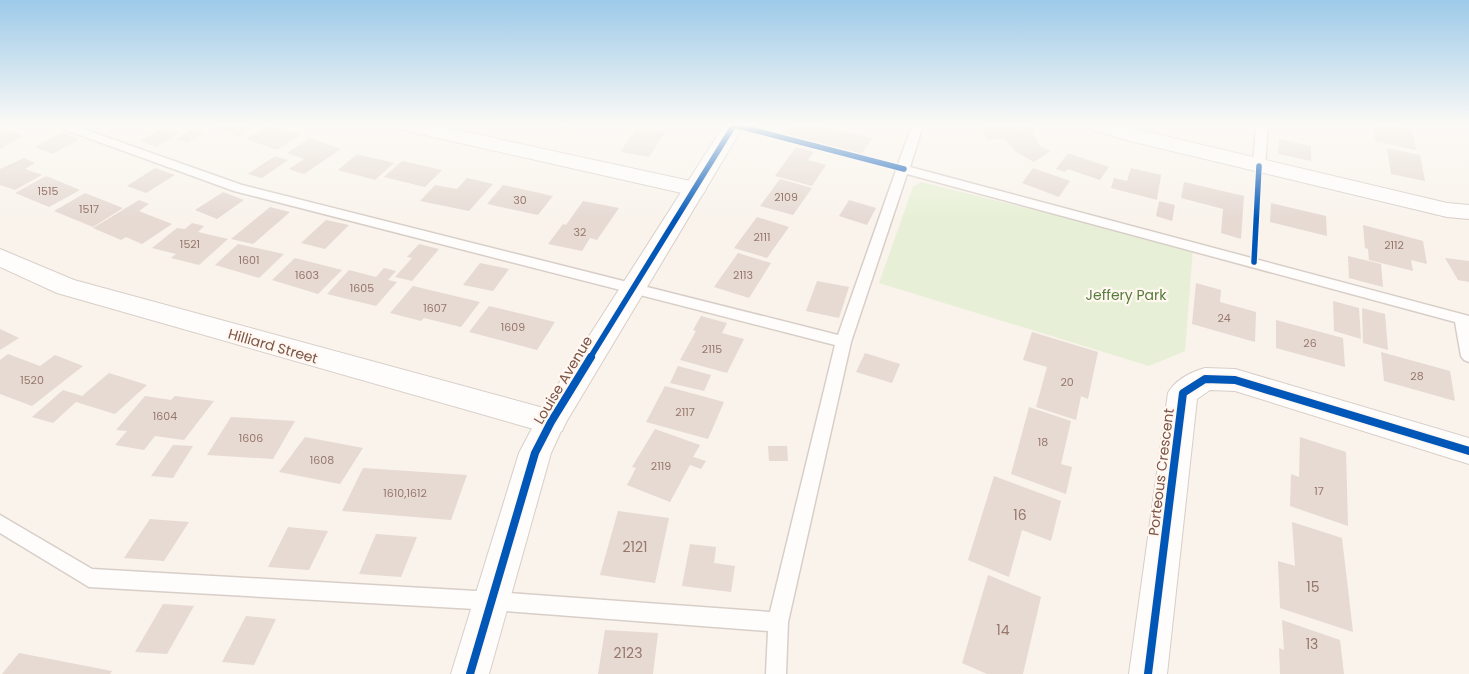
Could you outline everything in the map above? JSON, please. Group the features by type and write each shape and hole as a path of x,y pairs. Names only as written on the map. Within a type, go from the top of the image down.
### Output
{"street":[{"path":"549,156 695,189"},
{"name":"Louise Avenue","path":"470,674 535,454 551,422 715,156"},
{"path":"1219,156 1448,210 1469,212"},
{"name":"Hilliard Street","path":"0,256 66,287 551,422"},
{"name":"Porteous Crescent","path":"1148,674 1183,393 1205,379 1234,380 1469,450"}],"lane":[{"path":"150,156 238,188 843,342"},
{"path":"776,674 778,622 843,342 908,156"},
{"path":"1259,166 1260,156"},
{"path":"904,169 1237,257 1465,320 1469,356"},
{"path":"0,523 89,578 493,601 778,622"}],"green space":[{"name":"Jeffery Park","path":"921,182 1193,249 1185,351 1149,366 879,283 913,187"}],"building":[{"path":"274,156 288,160 262,178 248,174"},
{"path":"297,156 330,156 304,174 289,169 304,159"},
{"path":"354,156 367,156 394,163 375,180 338,170"},
{"path":"789,156 811,156 808,160 826,165 812,186 775,176"},
{"path":"1024,156 1043,156 1034,162"},
{"path":"1065,156 1078,156 1109,167 1100,180 1068,169 1065,172 1056,169"},
{"path":"1290,156 1311,156 1311,161"},
{"path":"1388,156 1420,156 1425,181 1391,174"},
{"path":"24,158 35,163 25,169 42,175 15,190 0,185 0,169"},
{"path":"402,161 442,170 425,187 384,177"},
{"path":"155,168 175,175 146,193 127,186"},
{"path":"1033,168 1070,181 1059,197 1022,183"},
{"path":"1131,168 1161,175 1157,200 1111,188 1114,178 1127,181"},
{"path":"46,176 80,190 49,207 15,193"},
{"path":"467,178 493,184 469,211 420,201 435,185 457,189"},
{"path":"780,179 812,188 793,215 760,206"},
{"path":"1184,182 1244,196 1241,239 1221,233 1223,209 1181,198"},
{"path":"503,185 553,196 538,215 487,204"},
{"path":"223,192 244,200 217,219 195,210"},
{"path":"85,193 123,208 93,227 54,211"},
{"path":"139,200 149,204 139,211 172,224 142,244 126,237 121,240 93,228"},
{"path":"849,200 876,208 867,225 839,216"},
{"path":"583,201 619,208 597,240 590,238 582,251 548,244 563,224 566,225"},
{"path":"1159,201 1175,205 1172,221 1156,216"},
{"path":"1271,203 1326,216 1327,236 1270,222"},
{"path":"270,207 290,212 253,244 231,239"},
{"path":"757,217 789,227 767,258 734,248"},
{"path":"326,220 349,225 325,249 301,243"},
{"path":"192,223 204,226 198,232 228,239 199,265 171,258 176,254 152,248 177,228 185,229"},
{"path":"1363,225 1423,241 1427,264 1411,260 1413,271 1369,260 1368,249 1365,248"},
{"path":"238,244 284,254 259,278 215,265"},
{"path":"419,244 439,249 412,281 395,277 412,258 407,257"},
{"path":"738,253 771,263 749,298 714,287"},
{"path":"1348,256 1381,264 1383,287 1349,278"},
{"path":"295,258 342,270 318,294 272,280"},
{"path":"1445,258 1469,261 1469,282 1458,280"},
{"path":"480,263 509,269 493,291 463,285"},
{"path":"384,268 396,271 388,280 397,282 376,306 327,294 349,270 376,277"},
{"path":"817,281 849,287 839,318 806,311"},
{"path":"1196,283 1221,290 1220,302 1256,312 1255,342 1192,324"},
{"path":"413,286 480,302 461,327 424,318 421,321 390,313"},
{"path":"1333,301 1359,308 1361,339 1334,331"},
{"path":"489,306 555,322 537,350 469,332"},
{"path":"1362,308 1385,314 1388,350 1363,343"},
{"path":"701,316 727,323 722,333 744,339 727,373 680,360 696,331 693,330"},
{"path":"1276,320 1343,338 1345,367 1276,348"},
{"path":"0,329 19,338 0,350"},
{"path":"1032,332 1098,352 1088,399 1081,396 1076,420 1036,407 1047,367 1023,360"},
{"path":"1381,352 1450,371 1455,401 1384,381"},
{"path":"865,353 900,364 892,383 856,372"},
{"path":"8,354 40,366 55,355 83,366 32,406 0,394 0,360"},
{"path":"678,366 711,375 704,391 670,383"},
{"path":"109,373 147,385 115,414 76,402 53,423 32,417 63,390 82,396"},
{"path":"665,386 724,402 708,439 646,422"},
{"path":"145,396 171,400 175,396 214,401 184,440 155,436 144,450 115,445 127,431 116,430"},
{"path":"1029,407 1071,421 1061,464 1072,467 1066,494 1011,474"},
{"path":"231,417 295,421 273,459 207,455"},
{"path":"655,429 700,445 693,457 706,461 701,469 690,465 670,502 627,485 636,468 632,467"},
{"path":"305,437 363,448 340,484 279,472"},
{"path":"1300,437 1346,452 1348,526 1290,506 1291,474 1299,477"},
{"path":"173,445 193,446 173,478 151,476"},
{"path":"768,446 787,446 788,461 769,461"},
{"path":"363,468 467,475 451,520 342,511"},
{"path":"994,476 1061,501 1051,541 1022,530 1009,577 968,560"},
{"path":"618,511 669,518 655,583 600,575"},
{"path":"150,519 189,522 164,561 124,558"},
{"path":"1292,522 1342,538 1353,632 1280,608 1278,561 1295,566"},
{"path":"288,527 328,531 309,570 268,567"},
{"path":"376,534 417,537 401,577 359,574"},
{"path":"690,544 716,547 714,563 735,566 731,592 682,586"},
{"path":"988,575 1041,597 1023,674 987,674 962,663"},
{"path":"163,604 194,606 167,654 135,652"},
{"path":"246,616 276,619 254,665 222,662"},
{"path":"1282,620 1340,640 1344,674 1280,674 1279,648 1284,650"},
{"path":"605,630 658,633 653,674 598,674"},
{"path":"19,653 112,671 110,674 2,674"}],"cycle path":[{"path":"470,674 535,453 551,422 715,156"},
{"path":"856,156 904,169"},
{"path":"1254,262 1259,166"},
{"path":"1148,674 1183,393 1205,379 1235,380 1469,451"}]}
